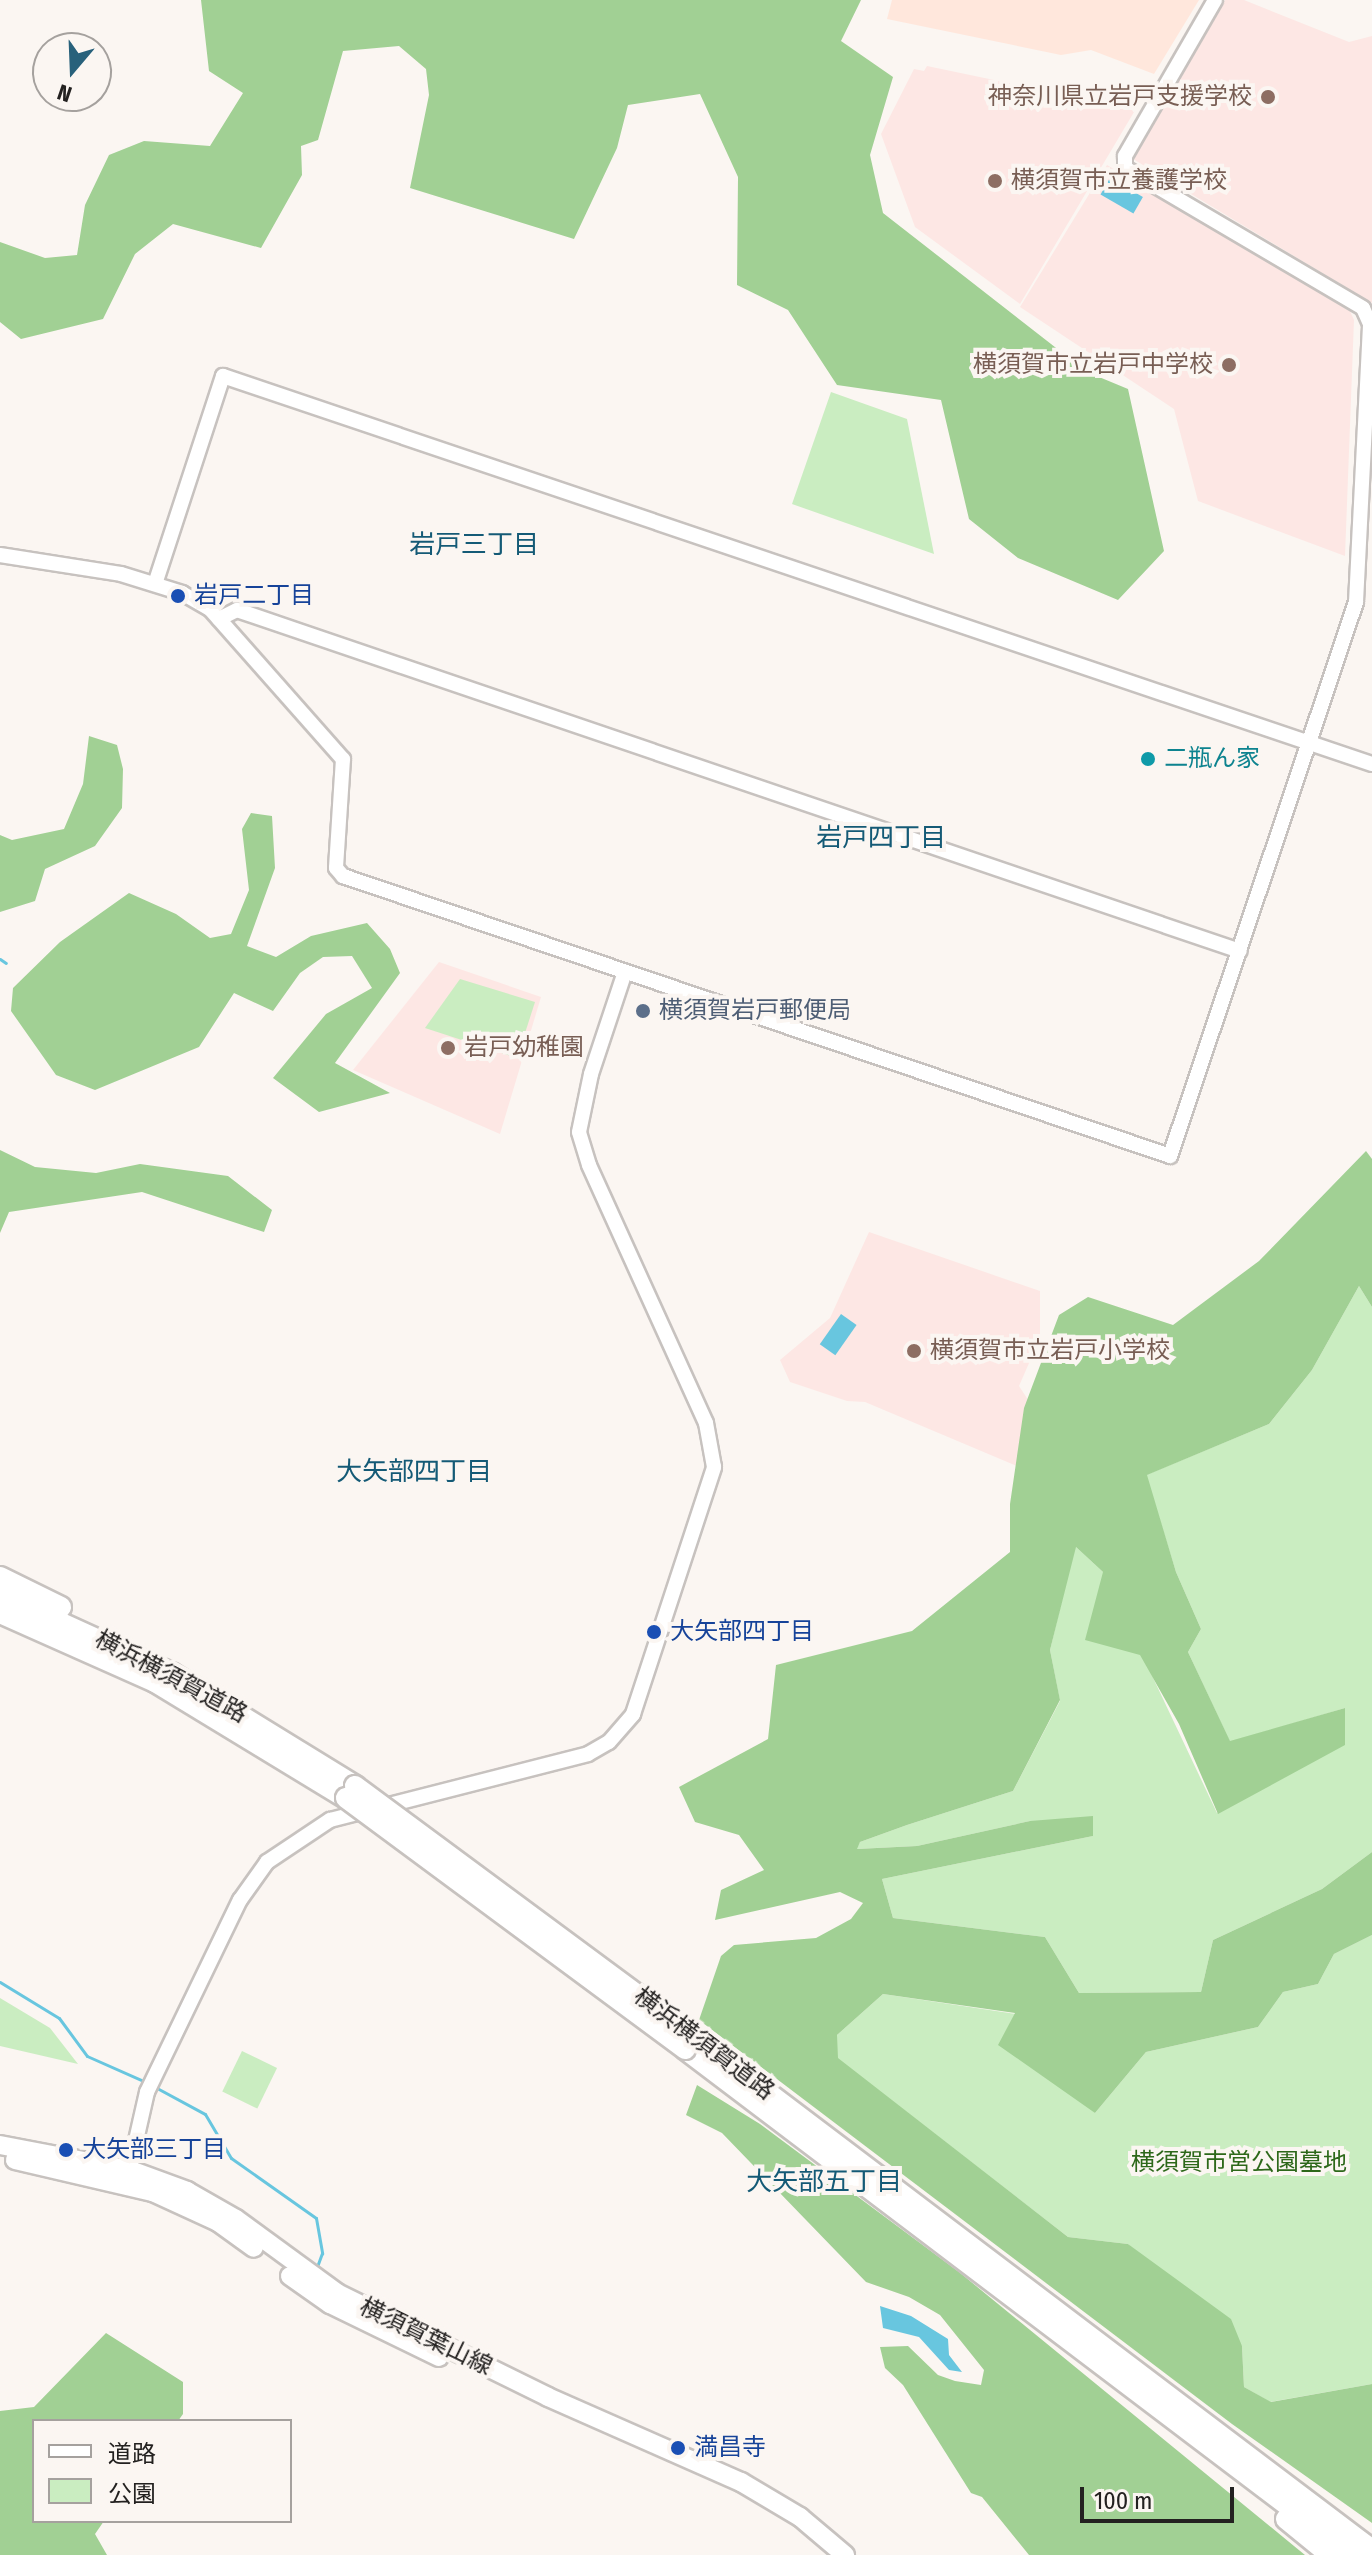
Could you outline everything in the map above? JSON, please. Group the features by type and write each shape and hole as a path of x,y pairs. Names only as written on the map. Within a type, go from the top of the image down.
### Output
{"highway":[{"path":"0,1577 209,1685 304,1752"},
{"name":"横浜横須賀道路","path":"0,1595 173,1674 304,1752 350,1792 1366,2550"},
{"name":"横浜横須賀道路","path":"0,1613 155,1682 350,1792"},
{"path":"0,1626 155,1682"},
{"name":"横浜横須賀道路","path":"689,2043 1089,2355 1331,2550 1366,2550"}],"main road":[{"name":"横須賀葉山線","path":"0,2145 128,2177 216,2206 345,2297 548,2397 752,2488 800,2517 845,2555"},
{"name":"横須賀葉山線","path":"0,2157 128,2177 218,2222 347,2313 754,2502 828,2555"}],"street":[{"path":"0,555 155,584 201,603 219,619 343,759 339,873 1170,1156 1356,602 1370,324 1363,308 1125,168 1125,156 1215,0"},
{"path":"155,584 223,376 1372,764"},
{"path":"219,619 237,610 1240,951"},
{"path":"128,2177 150,2086 240,1900 267,1862 295,1839 330,1820 588,1754 609,1742 633,1714 714,1467 706,1423 589,1165 579,1132 591,1074 625,972"}],"shaded area":[{"path":"892,0 1199,0 1154,74 1091,50 1061,55 887,19"},
{"name":"神奈川県立岩戸支援学校","path":"1225,0 1244,0 1349,42 1372,36 1372,303 1133,159 1131,152"},
{"name":"横須賀市立養護学校","path":"927,66 1065,95 1093,87 1137,107 1020,304 915,227 881,134 914,69 924,71"},
{"name":"横須賀市立岩戸中学校","path":"1107,165 1350,311 1354,320 1345,556 1198,501 1174,409 1020,307"},
{"name":"岩戸幼稚園","path":"439,962 541,997 500,1134 353,1070"},
{"name":"横須賀市立岩戸小学校","path":"869,1232 1040,1291 1040,1338 1019,1386 1038,1415 1031,1472 865,1402 847,1401 790,1382 780,1360 830,1318"}],"green space":[{"path":"201,0 861,0 841,41 893,77 870,155 883,213 1087,372 1128,389 1164,551 1118,600 1018,558 969,519 941,400 837,385 788,310 737,285 738,177 700,94 628,105 617,148 574,239 410,188 429,95 426,69 399,46 343,51 318,140 301,146 302,175 261,248 173,224 135,254 103,319 21,339 0,322 0,242 45,258 77,255 85,205 109,155 144,141 210,146 243,93 209,71"},
{"path":"831,392 907,419 934,554 792,504"},
{"path":"89,736 117,745 123,769 122,808 95,846 45,869 35,901 0,912 0,835 12,840 64,829 83,784"},
{"path":"251,813 272,816 275,868 247,946 276,957 311,936 367,923 390,949 400,973 335,1063 390,1093 319,1112 273,1078 326,1014 372,988 352,956 323,957 300,973 273,1011 234,993 199,1047 95,1090 56,1075 11,1011 13,988 60,942 129,893 176,914 210,938 231,934 249,890 242,829"},
{"path":"460,979 535,1002 517,1058 425,1028"},
{"path":"0,1150 35,1167 96,1173 140,1164 228,1176 272,1210 264,1232 142,1192 9,1212 0,1233"},
{"path":"1366,1151 1372,1159 1372,1307 1359,1286 1312,1370 1269,1424 1147,1475 1176,1572 1201,1629 1188,1652 1230,1741 1345,1708 1345,1745 1218,1814 1179,1724 1140,1655 1085,1640 1103,1572 1076,1547 1050,1650 1060,1700 1013,1791 860,1842 857,1849 917,1846 1030,1821 1093,1816 1093,1836 882,1879 893,1918 1045,1937 1079,1993 1201,1992 1213,1940 1322,1889 1372,1852 1372,1935 1334,1954 1318,1984 1283,1992 1258,2027 1146,2052 1095,2113 998,2045 1015,2013 883,1994 837,2035 838,2058 1068,2237 1128,2244 1231,2319 1242,2346 1244,2387 1271,2402 1372,2384 1372,2523 1232,2424 699,2020 721,1956 734,1945 816,1938 851,1919 863,1903 840,1892 715,1920 721,1890 764,1870 739,1835 695,1822 679,1787 768,1739 776,1665 912,1631 1010,1552 1010,1504 1024,1408 1059,1315 1088,1297 1173,1325 1259,1261"},
{"path":"1359,1286 1372,1307 1372,1852 1322,1889 1213,1940 1201,1992 1079,1993 1045,1937 893,1918 882,1879 1093,1836 1030,1821 917,1846 856,1849 860,1842 1013,1791 1060,1701 1050,1650 1075,1546 1103,1572 1217,1813 1345,1708 1230,1742 1188,1652 1201,1629 1176,1572 1146,1475 1269,1424 1312,1370"},
{"name":"横須賀市営公園墓地","path":"1372,1935 1372,2384 1270,2402 1244,2387 1242,2346 1128,2244 1068,2237 837,2058 837,2035 883,1994 1016,2014 1095,2113 1146,2052 1258,2027 1283,1992 1318,1984 1334,1954"},
{"path":"0,1998 50,2028 78,2064 0,2046"},
{"path":"242,2051 277,2068 257,2109 222,2091"},
{"path":"697,2085 760,2124 959,2272 1305,2555 1029,2555 982,2497 971,2493 903,2385 885,2368 880,2347 908,2346 938,2375 955,2381 981,2385 984,2370 940,2315 909,2297 866,2282 722,2133 686,2115"},
{"path":"106,2333 183,2382 183,2414 179,2419 32,2419 32,2523 103,2523 95,2534 107,2555 0,2555 0,2411 34,2407"}],"water":[{"path":"1110,178 1143,197 1133,213 1100,194"},
{"path":"841,1314 857,1325 835,1355 820,1344"},
{"path":"880,2306 911,2316 948,2339 949,2355 962,2372 949,2370 919,2337 883,2328"}],"waterway":[{"path":"0,959 6,963"},
{"path":"0,1982 59,2018 87,2056 148,2083"},
{"path":"155,2087 205,2114 231,2158 316,2218 322,2253 317,2267"}],"place":[{"name":"神奈川県立岩戸支援学校","path":"1268,97"},
{"name":"横須賀市立養護学校","path":"995,181"},
{"name":"横須賀市立岩戸中学校","path":"1229,365"},
{"name":"岩戸二丁目","path":"178,596"},
{"name":"二瓶ん家","path":"1148,759"},
{"name":"横須賀岩戸郵便局","path":"643,1011"},
{"name":"岩戸幼稚園","path":"448,1048"},
{"name":"横須賀市立岩戸小学校","path":"914,1351"},
{"name":"大矢部四丁目","path":"654,1632"},
{"name":"大矢部三丁目","path":"66,2150"},
{"name":"満昌寺","path":"678,2448"}],"district":[{"name":"岩戸三丁目","path":"474,545"},
{"name":"岩戸四丁目","path":"881,838"},
{"name":"大矢部四丁目","path":"414,1472"},
{"name":"大矢部五丁目","path":"824,2182"}]}
